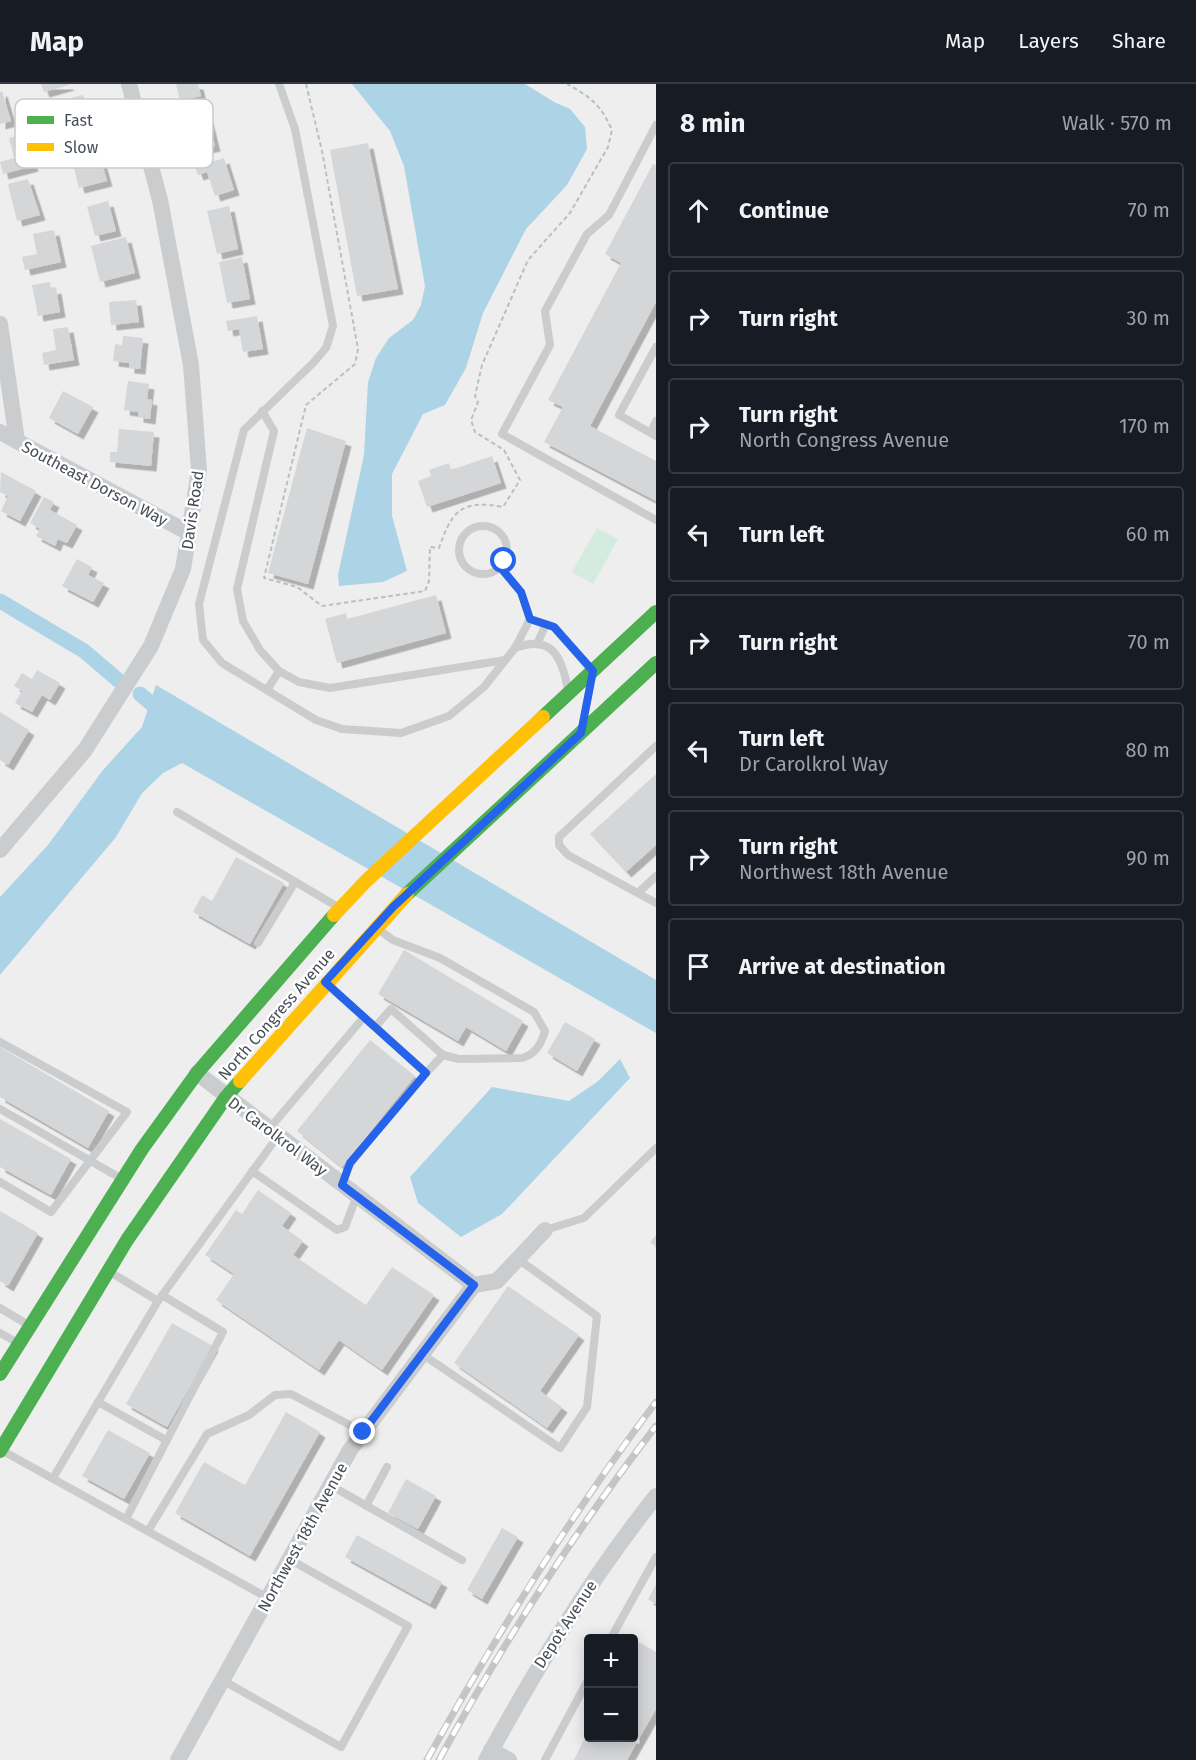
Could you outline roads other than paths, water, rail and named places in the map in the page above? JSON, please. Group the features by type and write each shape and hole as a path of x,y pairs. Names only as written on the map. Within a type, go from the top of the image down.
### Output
{"main road":[{"name":"North Congress Avenue","path":"0,1374 122,1179 197,1073 366,881 656,612"},
{"name":"North Congress Avenue","path":"0,1450 108,1270 172,1170 226,1097 393,907 656,663"},
{"path":"581,733 593,671"}],"street":[{"name":"Davis Road","path":"129,84 133,99"},
{"name":"Davis Road","path":"0,850 85,750 151,646 183,569 199,470 191,365 160,200 151,168"},
{"path":"0,324 17,441"},
{"name":"Southeast Dorson Way","path":"0,432 189,533"},
{"name":"Dr Carolkrol Way","path":"197,1073 474,1285"},
{"path":"474,1285 497,1281 545,1230"},
{"name":"Northwest 18th Avenue","path":"183,1758 222,1680 330,1485 363,1432 474,1285"},
{"name":"Depot Avenue","path":"489,1755 572,1610 653,1506"},
{"path":"489,1755 509,1760"}],"lane":[{"path":"279,84 295,129 333,326 326,348 244,430 199,604 203,640 222,663 316,720 342,729 401,733 449,716 484,687 515,648 530,619 521,592 500,567"},
{"path":"656,125 609,215 587,234 545,311 550,345 502,434 656,520"},
{"path":"656,347 620,415 653,434 656,421"},
{"path":"262,411 274,431 237,589 243,621 260,650 279,671 299,682 330,688 505,660"},
{"path":"484,525 502,535 507,555 500,567 481,574 463,564 458,551 465,532 484,525"},
{"path":"530,619 554,627 593,671"},
{"path":"537,644 546,624"},
{"path":"515,648 537,644 557,655 563,664 568,693"},
{"path":"267,690 279,671"},
{"path":"656,746 559,837 559,845 568,855 656,903"},
{"path":"177,812 341,908"},
{"path":"638,893 656,876"},
{"path":"258,943 295,882"},
{"path":"375,927 393,940 440,958 534,1012 545,1031 536,1050 530,1056 459,1059 443,1055 391,1009 375,1028"},
{"path":"325,982 426,1073"},
{"path":"53,1478 160,1298 252,1171 273,1132 364,1017"},
{"path":"0,1042 127,1112 51,1212 0,1182"},
{"path":"342,1185 350,1163 443,1055"},
{"path":"0,1108 122,1179"},
{"path":"545,1230 584,1218 656,1148"},
{"path":"252,1171 337,1230 345,1227 357,1195"},
{"path":"422,1354 560,1448 587,1407 597,1316 518,1258"},
{"path":"108,1270 223,1332 126,1519"},
{"path":"0,1308 30,1326"},
{"path":"0,1333 19,1344"},
{"path":"148,1531 207,1434 249,1415 275,1395 291,1394 363,1432"},
{"path":"98,1402 166,1440"},
{"path":"0,1450 268,1598"},
{"path":"366,1506 387,1467"},
{"path":"330,1485 462,1560"},
{"path":"613,1634 656,1557"},
{"path":"222,1680 340,1747 397,1646 408,1626 289,1559"},
{"path":"544,1760 584,1687"}],"water":[{"path":"352,84 525,84 570,109 585,127 587,149 567,185 526,229 483,313 466,368 445,405 423,414 392,474 392,516 407,571 383,582 339,586 338,575 364,455 368,382 376,358 389,338 413,320 421,305 425,286 404,166 390,131"},
{"path":"156,685 656,980 656,1033 182,763 163,773 142,793 116,837 0,975 0,897 48,845 103,770 142,727"},
{"path":"620,1059 630,1078 502,1214 461,1237 418,1203 410,1177 492,1087 569,1101 597,1082"}],"waterway":[{"path":"0,601 84,651 118,680"},
{"path":"140,694 167,717"}],"railway":[{"path":"427,1760 535,1577 594,1488 656,1402"},
{"path":"439,1760 488,1673 568,1547 656,1426"}]}
